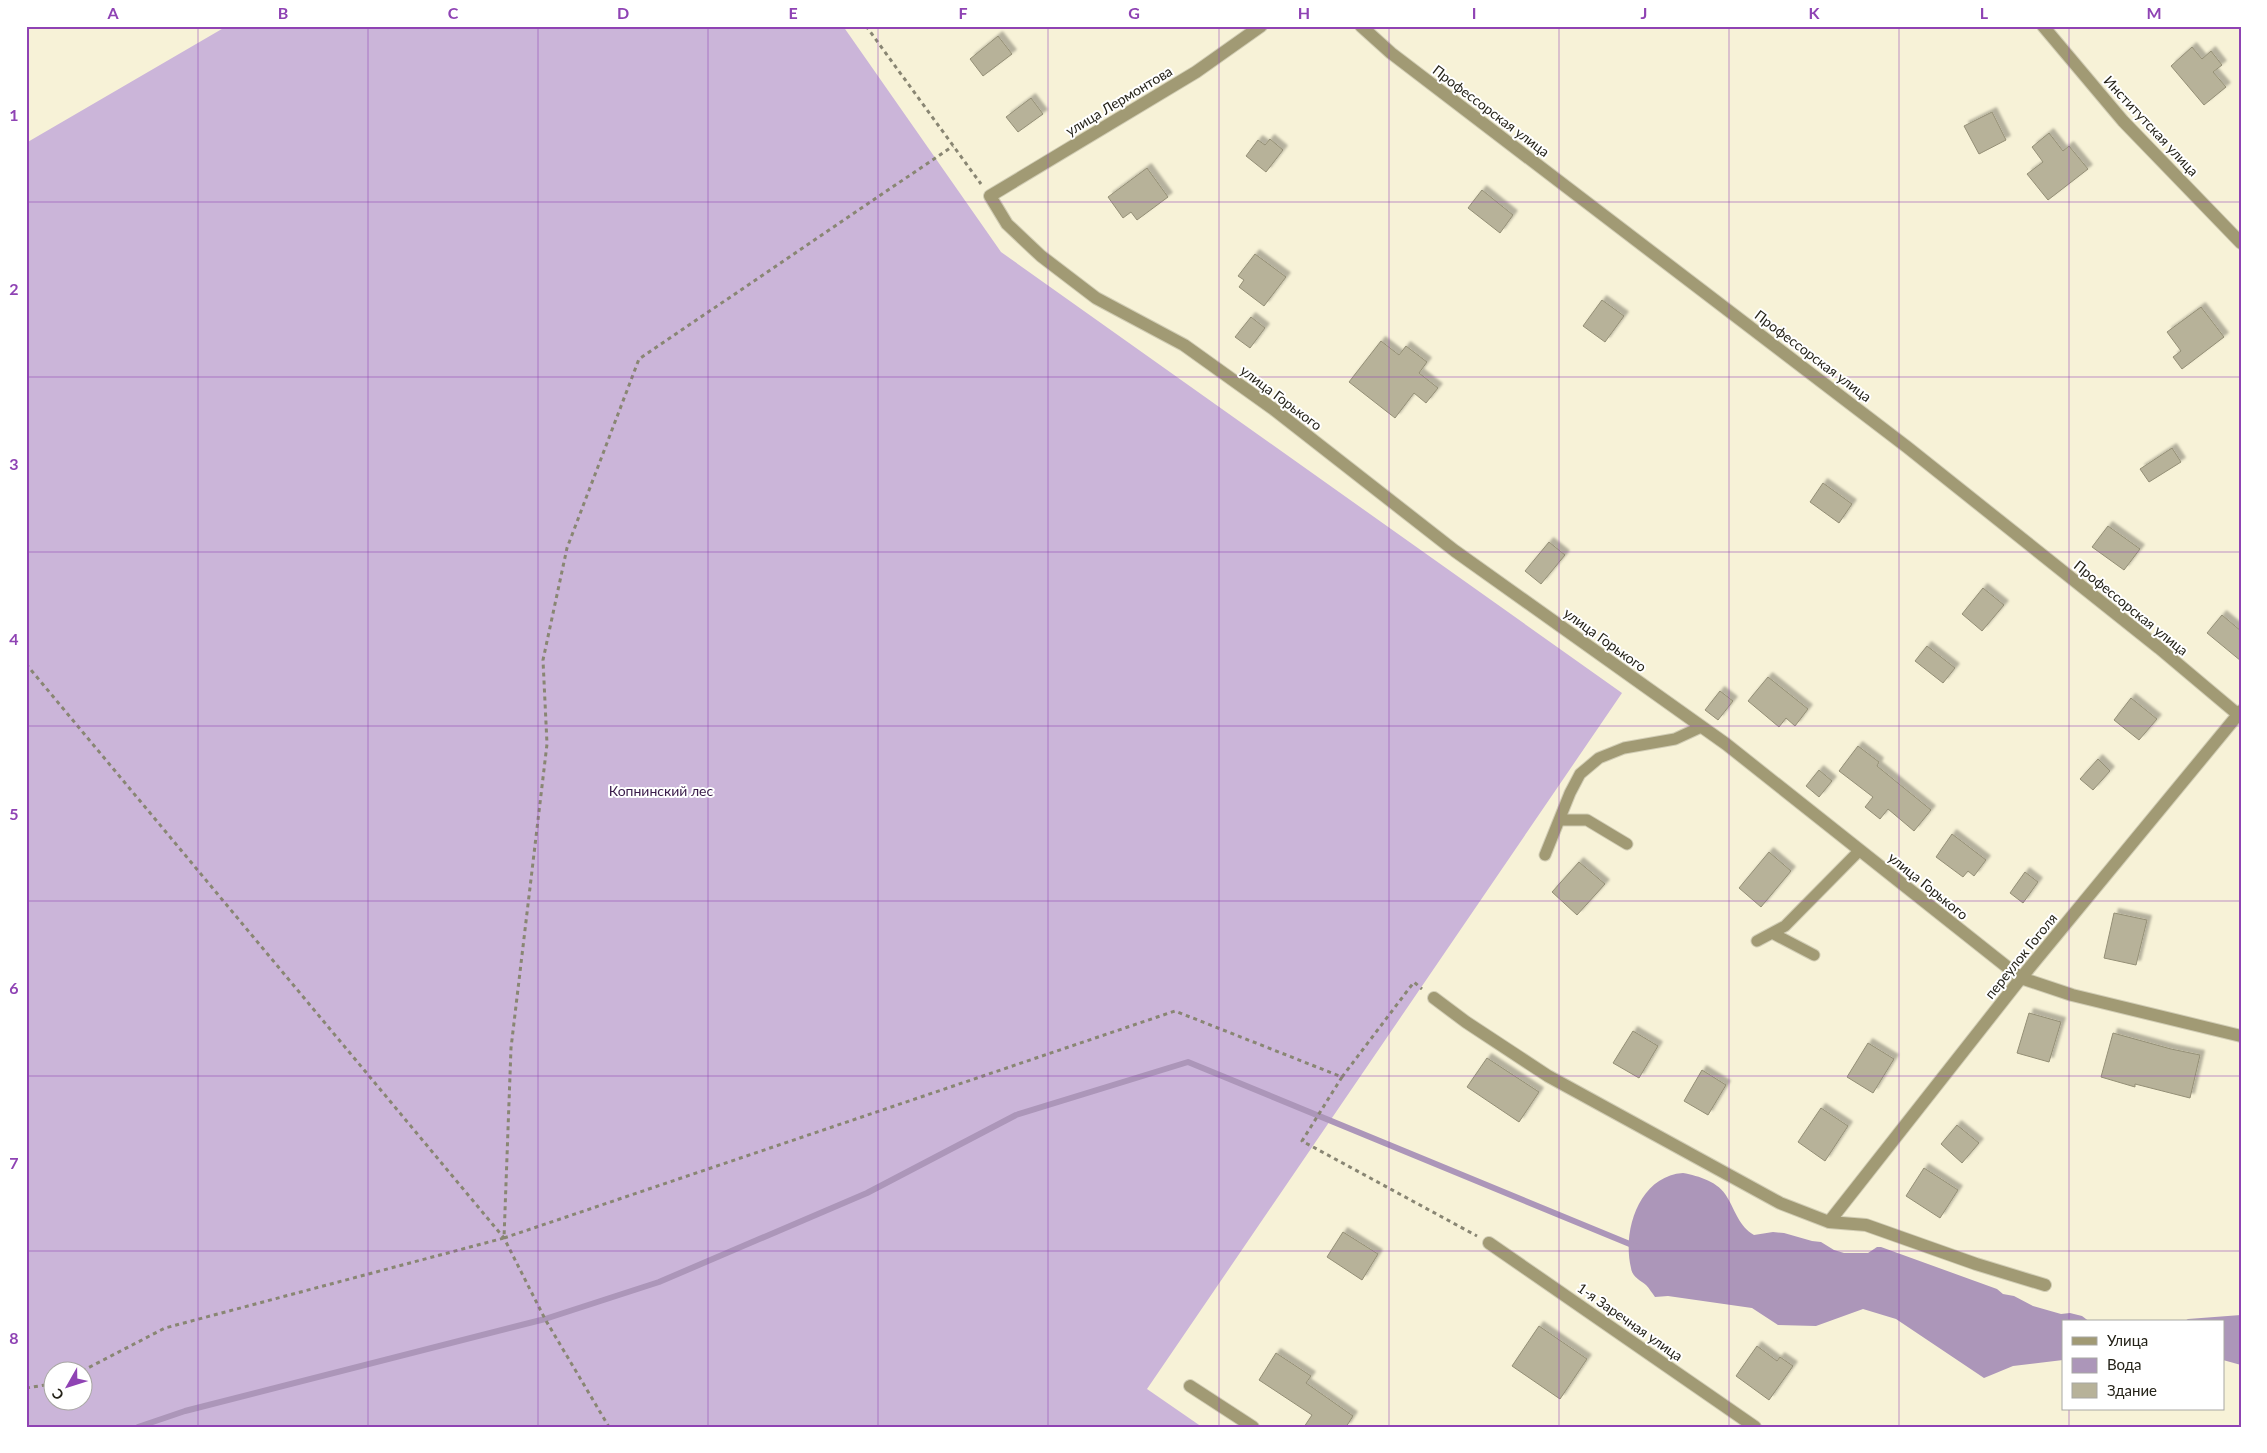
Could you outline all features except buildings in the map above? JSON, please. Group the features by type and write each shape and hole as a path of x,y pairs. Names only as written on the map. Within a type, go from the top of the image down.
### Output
{"street":[{"name":"улица Лермонтова","path":"990,196 1196,72 1261,26"},
{"name":"Профессорская улица","path":"1361,26 1391,53 1907,447 2159,648 2239,715"},
{"name":"Институтская улица","path":"2043,26 2123,121 2241,243"},
{"name":"улица Горького","path":"990,196 1007,224 1041,256 1096,298 1184,345 1272,408 1455,551 1726,744 2022,978 2072,995 2241,1036"},
{"name":"переулок Гоголя","path":"1829,1222 2022,978 2239,715"},
{"path":"1434,998 1466,1022 1548,1076 1780,1203 1829,1222 1866,1225 1976,1264 2045,1285"},
{"name":"1-я Заречная улица","path":"1489,1242 1755,1427"},
{"path":"1190,1386 1252,1427"}],"lane":[{"path":"1545,854 1570,793 1580,774 1599,758 1624,748 1675,739 1701,727"},
{"path":"1560,820 1587,820 1627,844"},
{"path":"1757,941 1785,926 1859,851"},
{"path":"1772,933 1814,955"}],"path":[{"path":"866,26 990,196"},
{"path":"504,1238 511,1048 547,744 543,660 567,548 639,359 953,146"},
{"path":"26,664 504,1238 545,1319 609,1427"},
{"path":"1434,998 1414,982 1342,1077 1302,1140 1489,1242"},
{"path":"92,1366 165,1328 504,1238 1175,1011 1342,1077"},
{"path":"26,1388 42,1386"}],"green space":[{"name":"Копнинский лес","path":"227,26 843,26 1001,252 1622,693 1147,1389 1202,1427 26,1427 26,143"}],"water":[{"path":"1683,1173 1702,1178 1719,1187 1727,1197 1741,1223 1754,1235 1773,1232 1784,1233 1821,1242 1834,1250 1844,1253 1868,1253 1877,1247 1881,1247 1997,1289 2003,1294 2014,1296 2033,1306 2061,1314 2070,1313 2082,1316 2087,1320 2062,1320 2062,1360 2013,1366 1984,1378 1896,1319 1863,1309 1816,1326 1778,1325 1752,1308 1668,1296 1655,1297 1647,1286 1633,1274 1629,1253 1629,1238 1637,1208 1645,1195 1655,1184 1668,1176"},
{"path":"2241,1315 2241,1365 2224,1360 2224,1320 2186,1320"}],"waterway":[{"path":"138,1427 185,1411 545,1319 659,1282 867,1193 1016,1115 1188,1062 1637,1247"}]}
